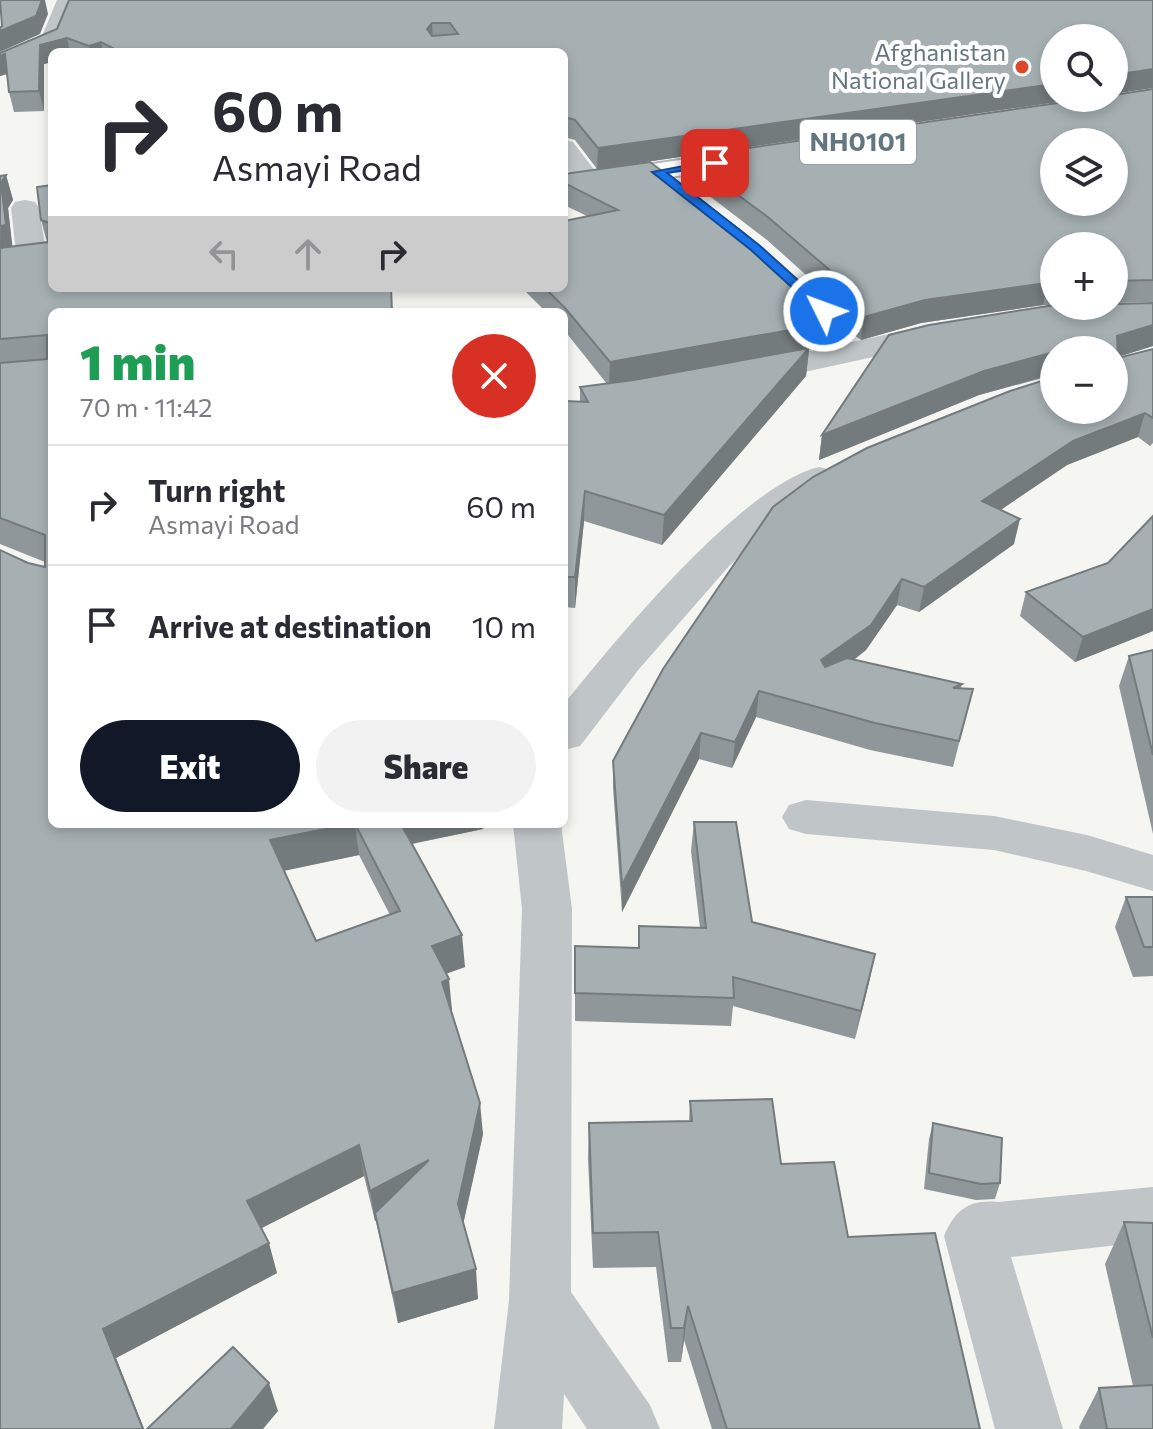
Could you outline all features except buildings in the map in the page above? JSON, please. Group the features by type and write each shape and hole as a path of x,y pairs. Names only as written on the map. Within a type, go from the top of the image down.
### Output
{"highway":[{"name":"NH0101","path":"577,184 767,155"},
{"path":"0,265 42,259"}],"street":[{"path":"0,64 52,40 67,0"},
{"path":"568,158 577,184"},
{"path":"657,172 692,198"},
{"path":"25,208 42,259"},
{"path":"723,378 967,329"},
{"path":"568,730 596,691 729,541 795,491 849,462"},
{"path":"806,817 994,833 1087,853 1153,873"},
{"path":"528,1429 540,1300 547,909 537,828"},
{"path":"1029,1429 974,1236 982,1228 998,1230 1153,1214"},
{"path":"540,1300 626,1429"}],"place":[{"name":"Afghanistan National Gallery","path":"1022,67"}],"route":[{"path":"715,163 657,172 755,248 824,311"}]}
